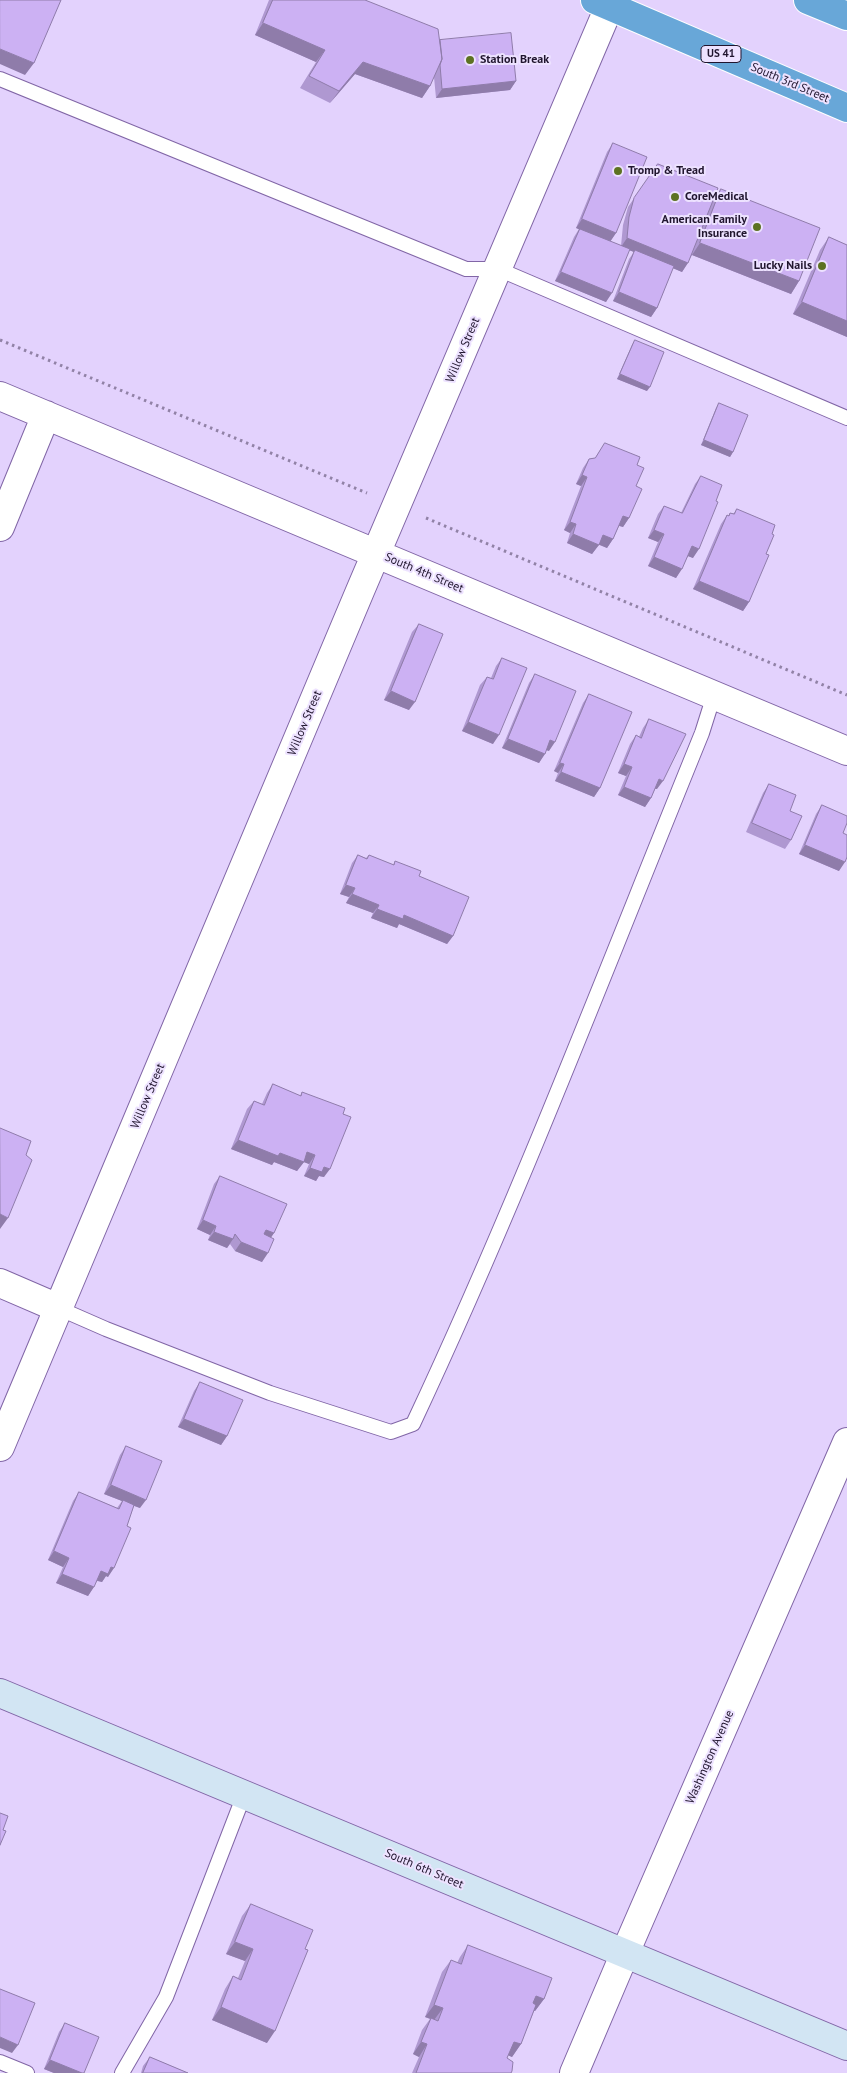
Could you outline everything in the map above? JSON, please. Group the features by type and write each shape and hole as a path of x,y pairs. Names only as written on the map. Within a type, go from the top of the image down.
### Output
{"highway":[{"path":"808,0 847,16"},
{"name":"South 3rd Street","path":"605,2 847,108"}],"street":[{"name":"Willow Street","path":"0,1447 498,269 605,2"},
{"name":"South 4th Street","path":"0,396 847,751"},
{"path":"0,526 46,415"},
{"path":"0,1283 58,1308"},
{"name":"Washington Avenue","path":"574,2073 847,1442"},
{"name":"South 6th Street","path":"0,1693 847,2046"}],"lane":[{"path":"0,79 466,269 498,269 847,418"},
{"path":"58,1308 106,1329 289,1399 391,1432 413,1424 448,1349 552,1104 702,733 714,695"},
{"path":"122,2073 166,1997 244,1795"},
{"path":"0,2062 27,2073"}],"path":[{"path":"0,340 356,489"},
{"path":"429,519 847,695"}],"building":[{"path":"0,0 61,0 34,63 0,49"},
{"path":"273,0 365,0 438,29 442,59 430,86 363,62 339,91 309,76 325,50 263,23"},
{"name":"Station Break","path":"511,33 516,81 442,89 440,40"},
{"path":"613,143 647,157 616,233 582,219"},
{"path":"658,164 718,188 688,263 627,238 629,217 634,198"},
{"path":"721,189 820,228 799,281 700,243"},
{"path":"580,229 630,249 612,293 561,272"},
{"path":"829,237 847,245 847,321 802,302"},
{"path":"635,250 674,266 657,308 619,292"},
{"path":"635,340 664,352 650,387 620,374"},
{"path":"719,403 748,415 733,452 704,440"},
{"path":"605,443 640,457 637,465 644,468 636,486 642,489 629,518 623,516 613,539 603,535 599,545 573,534 576,524 570,522 587,477 582,475 589,459 595,458"},
{"path":"701,476 722,485 716,501 718,502 699,549 692,546 682,569 654,557 664,534 654,530 664,506 682,513"},
{"path":"737,509 775,525 772,534 774,535 766,554 769,555 749,602 699,581 727,515 729,516 730,513 734,514"},
{"path":"419,624 443,634 415,702 391,691"},
{"path":"502,658 527,668 499,735 468,722 487,677 493,679"},
{"path":"535,674 576,691 555,742 550,740 545,754 508,739"},
{"path":"589,694 632,712 600,788 561,772 564,764 560,763"},
{"path":"649,719 686,734 663,781 659,779 651,798 624,787 632,767 624,764 636,735 641,738"},
{"path":"769,784 796,795 790,811 802,816 791,840 752,823"},
{"path":"822,805 847,816 847,823 843,833 847,835 847,857 845,862 805,845"},
{"path":"358,855 367,859 369,855 394,865 395,861 421,871 419,876 469,897 453,936 404,915 403,919 377,909 379,905 352,894 355,888 346,885"},
{"path":"273,1084 301,1096 302,1092 345,1108 343,1114 351,1117 330,1169 324,1167 322,1172 310,1168 315,1155 307,1152 304,1162 280,1153 278,1156 238,1140 254,1101 264,1105"},
{"path":"0,1128 31,1141 26,1155 32,1160 8,1218 0,1214"},
{"path":"220,1176 287,1204 274,1233 266,1230 264,1234 274,1239 268,1253 241,1242 235,1234 233,1239 214,1232 216,1226 203,1220"},
{"path":"200,1382 243,1400 227,1436 184,1419"},
{"path":"126,1446 162,1461 146,1500 111,1485"},
{"path":"79,1492 119,1509 123,1500 134,1505 127,1526 131,1528 114,1568 111,1567 108,1574 101,1571 94,1587 62,1574 69,1558 54,1551"},
{"path":"0,1813 8,1816 3,1830 6,1831 0,1845"},
{"path":"251,1904 313,1930 305,1949 308,1950 275,2031 221,2007 233,1976 241,1980 253,1949 235,1942"},
{"path":"468,1945 552,1978 544,1999 536,1996 533,2003 536,2005 521,2044 514,2042 507,2058 513,2062 511,2073 416,2073 427,2044 421,2042 431,2018 438,2021 443,2008 434,2005 451,1960 461,1964"},
{"path":"0,1989 35,2003 18,2045 0,2037"},
{"path":"65,2023 99,2037 84,2073 50,2060"},
{"path":"150,2057 188,2073 143,2073"}],"place":[{"name":"Station Break","path":"470,60"},
{"name":"Tromp & Tread","path":"618,171"},
{"name":"CoreMedical","path":"675,197"},
{"name":"American Family Insurance","path":"757,227"},
{"name":"Lucky Nails","path":"822,266"}]}
